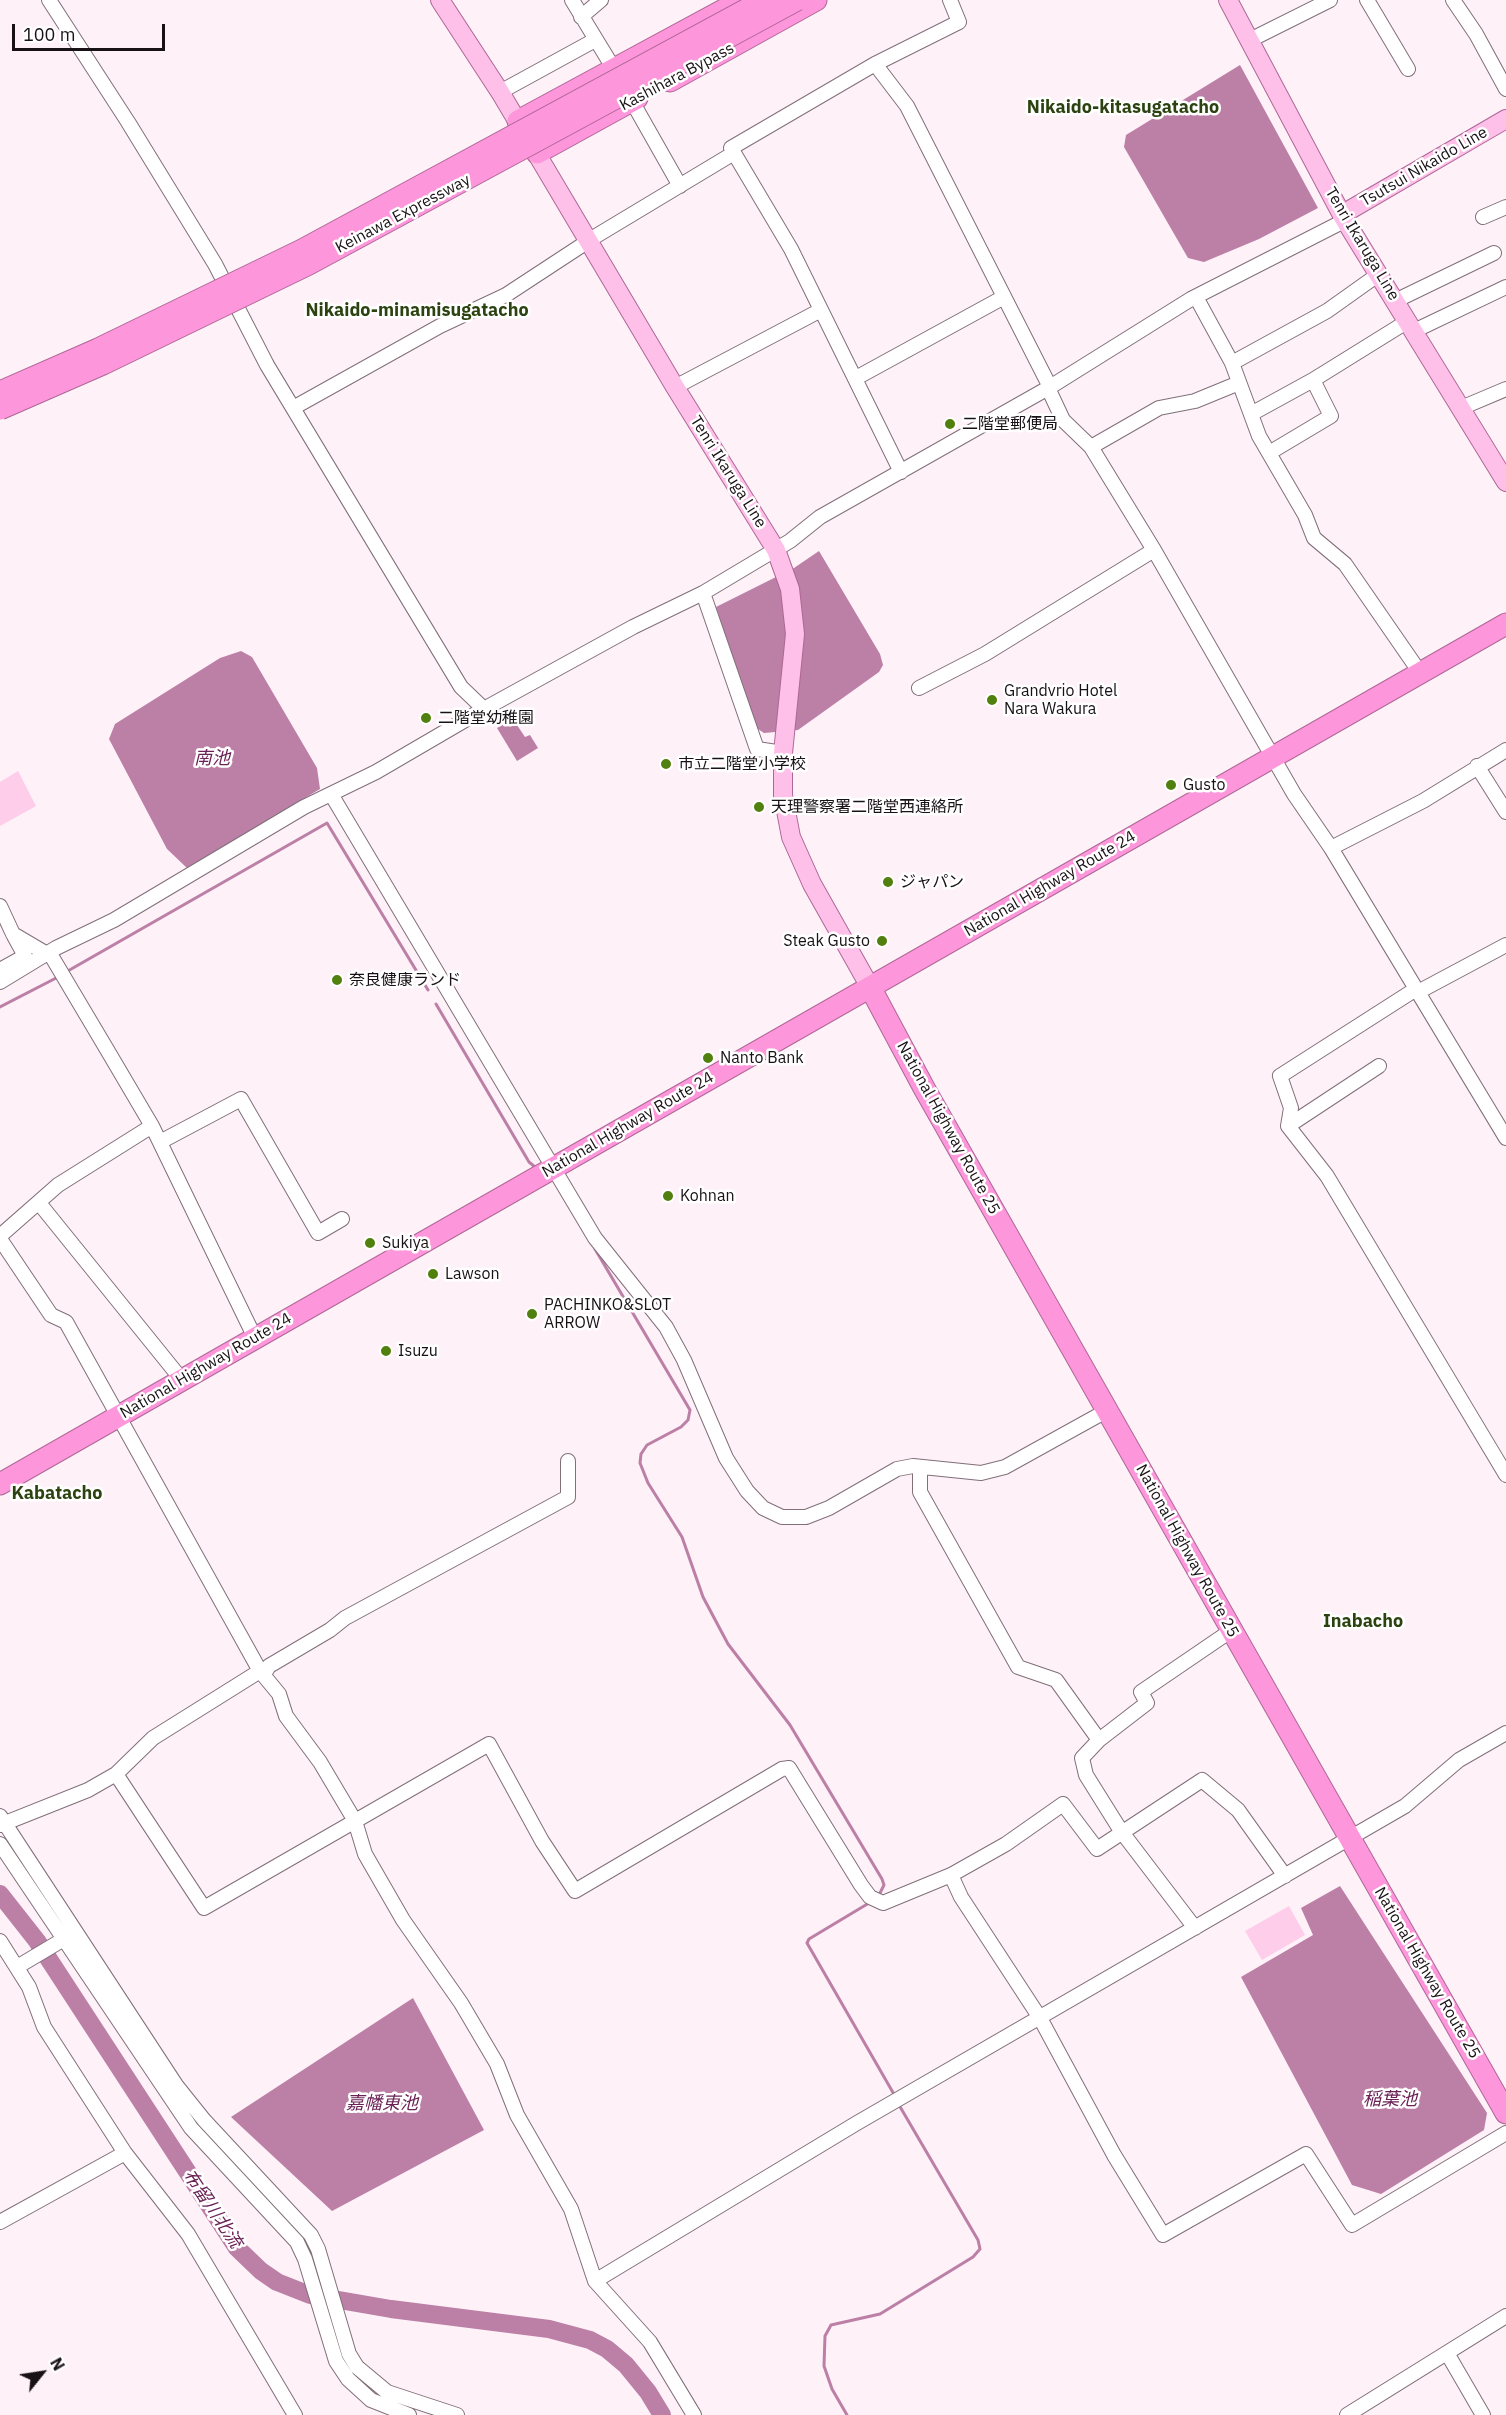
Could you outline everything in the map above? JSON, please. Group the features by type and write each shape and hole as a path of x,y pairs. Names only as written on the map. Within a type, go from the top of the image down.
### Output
{"highway":[{"path":"518,121 742,0"},
{"name":"Keinawa Expressway","path":"0,392 98,349 302,250 764,0"},
{"name":"Keinawa Expressway","path":"0,409 103,364 309,264 797,0"},
{"name":"Kashihara Bypass","path":"537,153 816,0"},
{"name":"National Highway Route 24","path":"0,1484 1506,624"},
{"name":"National Highway Route 25","path":"870,987 924,1088 1506,2113"}],"main road":[{"name":"Tenri Ikaruga Line","path":"441,0 590,240 675,387 779,559 793,607 795,634 783,747 783,795 791,837 813,884 870,987"},
{"name":"Tenri Ikaruga Line","path":"1228,0 1343,217 1506,482"},
{"name":"Tsutsui Nikaido Line","path":"1343,217 1348,211 1506,119"}],"street":[{"path":"49,0 128,122 215,264 267,365 461,687 484,709"},
{"path":"573,0 680,186"},
{"path":"581,16 602,0"},
{"path":"901,472 790,249 731,148 875,64 958,22 950,0"},
{"path":"1250,40 1330,0"},
{"path":"1367,0 1408,69"},
{"path":"1453,0 1476,34 1506,89"},
{"path":"500,92 595,40"},
{"path":"875,64 907,106 1004,297 1063,420 1091,447 1154,550 1294,795 1331,848 1506,1138"},
{"path":"293,408 440,326 506,295 590,240 734,153"},
{"path":"1483,217 1506,207"},
{"path":"0,970 25,956 44,951 114,920 304,807 376,772 633,627 779,559 820,517 1049,388 1196,297 1340,223 1343,217"},
{"path":"1395,301 1494,253"},
{"path":"1232,363 1328,311 1379,274"},
{"path":"1251,414 1411,326 1506,287"},
{"path":"856,378 1004,297"},
{"path":"1196,297 1232,363 1251,414 1269,453 1305,515 1314,538 1345,564 1421,674"},
{"path":"675,387 821,310"},
{"path":"1269,453 1331,416 1312,380"},
{"path":"1091,447 1159,408 1195,401 1239,382"},
{"path":"1461,408 1506,389"},
{"path":"919,688 985,654 1154,550"},
{"path":"703,593 757,749 765,753 783,747"},
{"path":"1331,848 1424,801 1506,750"},
{"path":"1477,766 1506,812"},
{"path":"331,794 595,1238 666,1327 684,1360 726,1458 747,1491 763,1508 782,1517 806,1517 829,1508 897,1469 920,1467 981,1473 1005,1467 1108,1410"},
{"path":"0,906 7,931 25,956"},
{"path":"7,931 44,951 62,974 152,1126 255,1338"},
{"path":"1506,945 1417,991 1280,1076 1291,1108 1288,1126 1327,1176 1506,1475"},
{"path":"0,982 44,951"},
{"path":"1288,1126 1379,1066"},
{"path":"160,1142 241,1099 318,1233 342,1219"},
{"path":"152,1126 58,1185 0,1238 51,1315 66,1322 262,1673 279,1694 286,1716 320,1762 355,1821 365,1854 398,1911 461,2003 497,2064 517,2115 571,2209 595,2281 650,2342 694,2415"},
{"path":"39,1203 182,1380"},
{"path":"457,2415 387,2392 369,2379 349,2354 327,2278 311,2235 290,2210 243,2164 183,2094 65,1938 1,1821 88,1790 116,1774 153,1738 262,1673 268,1666 330,1630 345,1618 568,1497 568,1461"},
{"path":"920,1467 920,1492 1018,1667 1056,1680 1099,1740"},
{"path":"1194,1928 1121,1831 1086,1775 1082,1758 1099,1740 1147,1703 1141,1692 1232,1630"},
{"path":"595,2281 856,2123 1405,1806 1460,1760 1506,1733"},
{"path":"116,1774 204,1908 489,1744 542,1841 574,1891 782,1769 789,1768 861,1885 876,1901 889,1902 951,1875 1006,1844 1062,1804 1097,1849 1202,1779 1238,1810 1285,1876"},
{"path":"0,1844 190,2127 297,2241 336,2361 348,2379 371,2400 409,2415"},
{"path":"951,1875 961,1897 1040,2018 1114,2155 1163,2235 1306,2154 1352,2225 1506,2133"},
{"path":"19,1966 65,1938"},
{"path":"0,1941 19,1966 44,2027 125,2153 188,2234 295,2415"},
{"path":"0,2222 125,2153"},
{"path":"1347,2415 1506,2316"},
{"path":"1447,2353 1483,2415"}],"shaded area":[{"path":"18,771 36,806 0,826 0,782"},
{"path":"1289,1906 1305,1935 1262,1960 1245,1931"}],"water":[{"path":"1240,65 1318,208 1259,239 1204,262 1188,258 1124,147 1126,135"},
{"path":"819,551 880,654 883,665 879,672 798,730 764,733 755,727 716,607 794,568"},
{"name":"南池","path":"241,651 252,657 317,768 320,789 187,868 167,849 109,739 115,724 220,658"},
{"path":"513,719 525,737 530,735 538,748 517,761 497,728"},
{"name":"稲葉池","path":"1340,1886 1487,2113 1484,2130 1381,2194 1352,2185 1241,1977 1313,1935 1301,1908"},
{"name":"嘉幡東池","path":"413,1998 484,2130 332,2211 231,2117"}],"waterway":[{"path":"66,972 327,823 428,990"},
{"path":"0,1007 60,976"},
{"path":"436,1004 529,1162 535,1167"},
{"path":"595,1249 690,1410 688,1420 681,1427 647,1445 641,1454 640,1463 648,1483 682,1537 703,1597 728,1644 790,1725 882,1879 884,1885 879,1895"},
{"name":"布留川北流","path":"0,1894 37,1941 237,2248 261,2271 277,2282 310,2295 391,2309 549,2329 590,2340 607,2349 626,2365 648,2392 662,2415"},
{"path":"869,1903 809,1939 807,1943 895,2096"},
{"path":"847,2415 832,2389 824,2366 825,2336 831,2325 880,2314 973,2257 980,2249 978,2240 899,2105"}],"place":[{"name":"二階堂郵便局","path":"950,424"},
{"name":"Grandvrio Hotel Nara Wakura","path":"992,700"},
{"name":"二階堂幼稚園","path":"426,718"},
{"name":"市立二階堂小学校","path":"666,764"},
{"name":"Gusto","path":"1171,785"},
{"name":"天理警察署二階堂西連絡所","path":"759,807"},
{"name":"ジャパン","path":"888,882"},
{"name":"Steak Gusto","path":"882,941"},
{"name":"奈良健康ランド","path":"337,980"},
{"name":"Nanto Bank","path":"708,1058"},
{"name":"Kohnan","path":"668,1196"},
{"name":"Sukiya","path":"370,1243"},
{"name":"Lawson","path":"433,1274"},
{"name":"PACHINKO&SLOT ARROW","path":"532,1314"},
{"name":"Isuzu","path":"386,1351"}],"district":[{"name":"Nikaido-kitasugatacho","path":"1123,108"},
{"name":"Nikaido-minamisugatacho","path":"417,311"},
{"name":"Kabatacho","path":"57,1494"},
{"name":"Inabacho","path":"1363,1622"}]}
